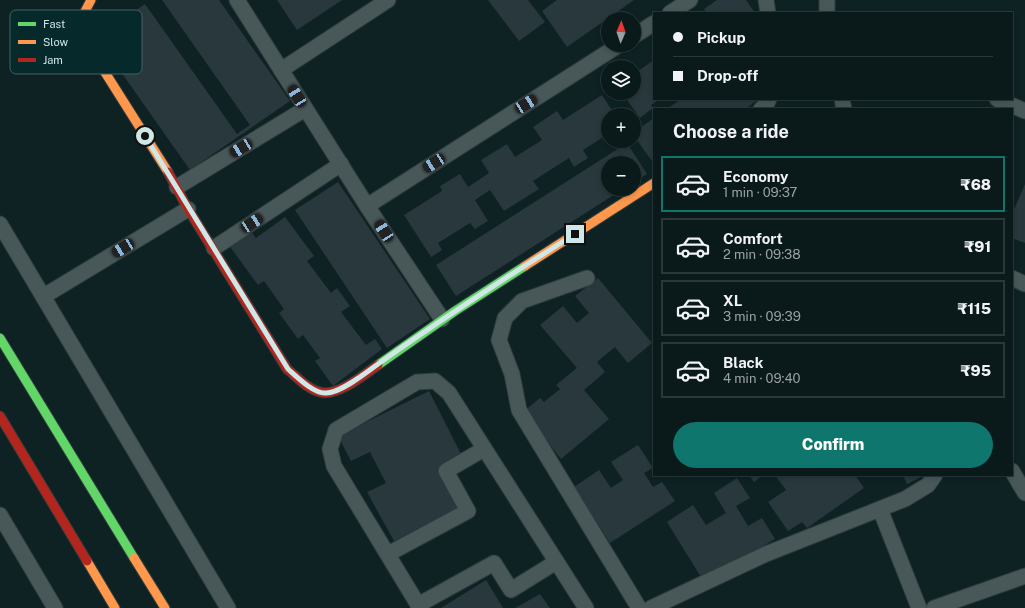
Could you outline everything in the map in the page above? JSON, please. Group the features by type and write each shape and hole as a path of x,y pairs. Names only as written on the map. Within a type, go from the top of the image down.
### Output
{"street":[{"path":"86,10 91,0"},
{"path":"237,0 367,206 442,319"},
{"path":"281,70 388,0"},
{"path":"672,12 690,0"},
{"path":"766,0 768,12"},
{"path":"827,0 827,12"},
{"path":"641,31 653,24"},
{"path":"367,206 609,52"},
{"path":"106,74 288,369 309,388 325,393 340,389 361,376 442,319 653,184"},
{"path":"762,108 768,100"},
{"path":"1000,100 1025,110"},
{"path":"177,187 305,108"},
{"path":"214,248 341,164"},
{"path":"44,296 188,209"},
{"path":"0,224 228,608"},
{"path":"587,278 522,301 505,318 500,340 512,374 519,410 639,608"},
{"path":"1013,278 1025,284"},
{"path":"0,338 165,608"},
{"path":"556,562 511,590 494,563 419,607 334,466 330,449 336,430 417,382 435,380 448,393 586,608"},
{"path":"0,416 115,608"},
{"path":"388,554 468,511 446,471 484,449"},
{"path":"1013,473 1025,494"},
{"path":"651,608 766,554 905,499 928,485 934,476"},
{"path":"880,509 919,608"},
{"path":"0,515 55,608"},
{"path":"934,608 1025,576"}],"building":[{"path":"162,0 219,0 290,101 190,170 122,74 142,74 142,10 137,10 145,4 237,134 250,125"},
{"path":"277,0 342,0 297,30"},
{"path":"488,0 528,0 545,22 519,41"},
{"path":"557,0 634,0 617,12 601,12 601,23 567,47 542,11"},
{"path":"717,0 746,0 754,12 706,12 704,9"},
{"path":"653,61 653,100 658,100 651,105 653,108 641,117 641,108 633,108 627,100 641,100 641,69"},
{"path":"601,96 601,100 605,100 610,108 601,108 601,138 583,150 588,158 574,167 569,158 533,181 539,189 504,211 490,190 475,200 488,221 475,229 470,223 438,243 442,250 431,257 404,215 442,191 440,186 460,174 468,187 489,173 481,160 507,144 515,157 542,140 533,127 557,111 563,120"},
{"path":"680,100 758,100 746,108 668,108"},
{"path":"653,119 653,163 641,146 641,127"},
{"path":"619,148 630,148 635,156 607,156"},
{"path":"601,160 601,196 612,196 456,296 436,265"},
{"path":"641,165 647,174 641,178"},
{"path":"338,182 430,319 387,348 295,210"},
{"path":"1025,184 1025,243 1013,238 1013,212"},
{"path":"285,217 314,256 307,261 331,293 337,288 350,306 341,312 366,345 375,339 382,349 333,386 315,361 320,358 303,335 298,339 279,313 284,309 264,281 258,285 228,244 248,228 256,238"},
{"path":"598,278 652,343 628,363 615,347 597,362 605,372 584,390 609,419 561,459 523,412 540,398 544,402 560,389 556,385 577,368 540,325 563,306 577,323 589,313 575,296"},
{"path":"429,391 462,456 437,470 459,508 394,541 367,492 386,483 370,452 351,461 338,436"},
{"path":"638,445 653,468 644,473 653,487 662,482 675,501 610,543 574,487 599,470 611,488 623,480 611,462"},
{"path":"750,476 762,476 754,482"},
{"path":"776,476 856,476 864,488 807,528 802,522 788,531 768,502 786,490"},
{"path":"903,476 923,476 907,484"},
{"path":"737,478 750,498 736,506 748,526 762,518 775,539 704,582 667,522 693,505 706,525 726,513 714,493"},
{"path":"486,580 503,608 441,608"},
{"path":"540,594 550,608 515,608"}],"traffic: fast":[{"path":"378,365 455,311 525,266"},
{"path":"0,338 134,558"}],"traffic: slow":[{"path":"86,10 91,0"},
{"path":"106,74 168,172"},
{"path":"525,266 653,184"},
{"path":"134,558 165,608"},
{"path":"87,561 115,608"}],"traffic: jam":[{"path":"168,172 188,209 287,369 311,388 327,393 350,384 378,365"},
{"path":"0,416 87,561"}],"route":[{"path":"145,136 177,187 188,209 214,248 288,369 309,388 325,393 340,389 361,376 442,319 575,234"}]}
